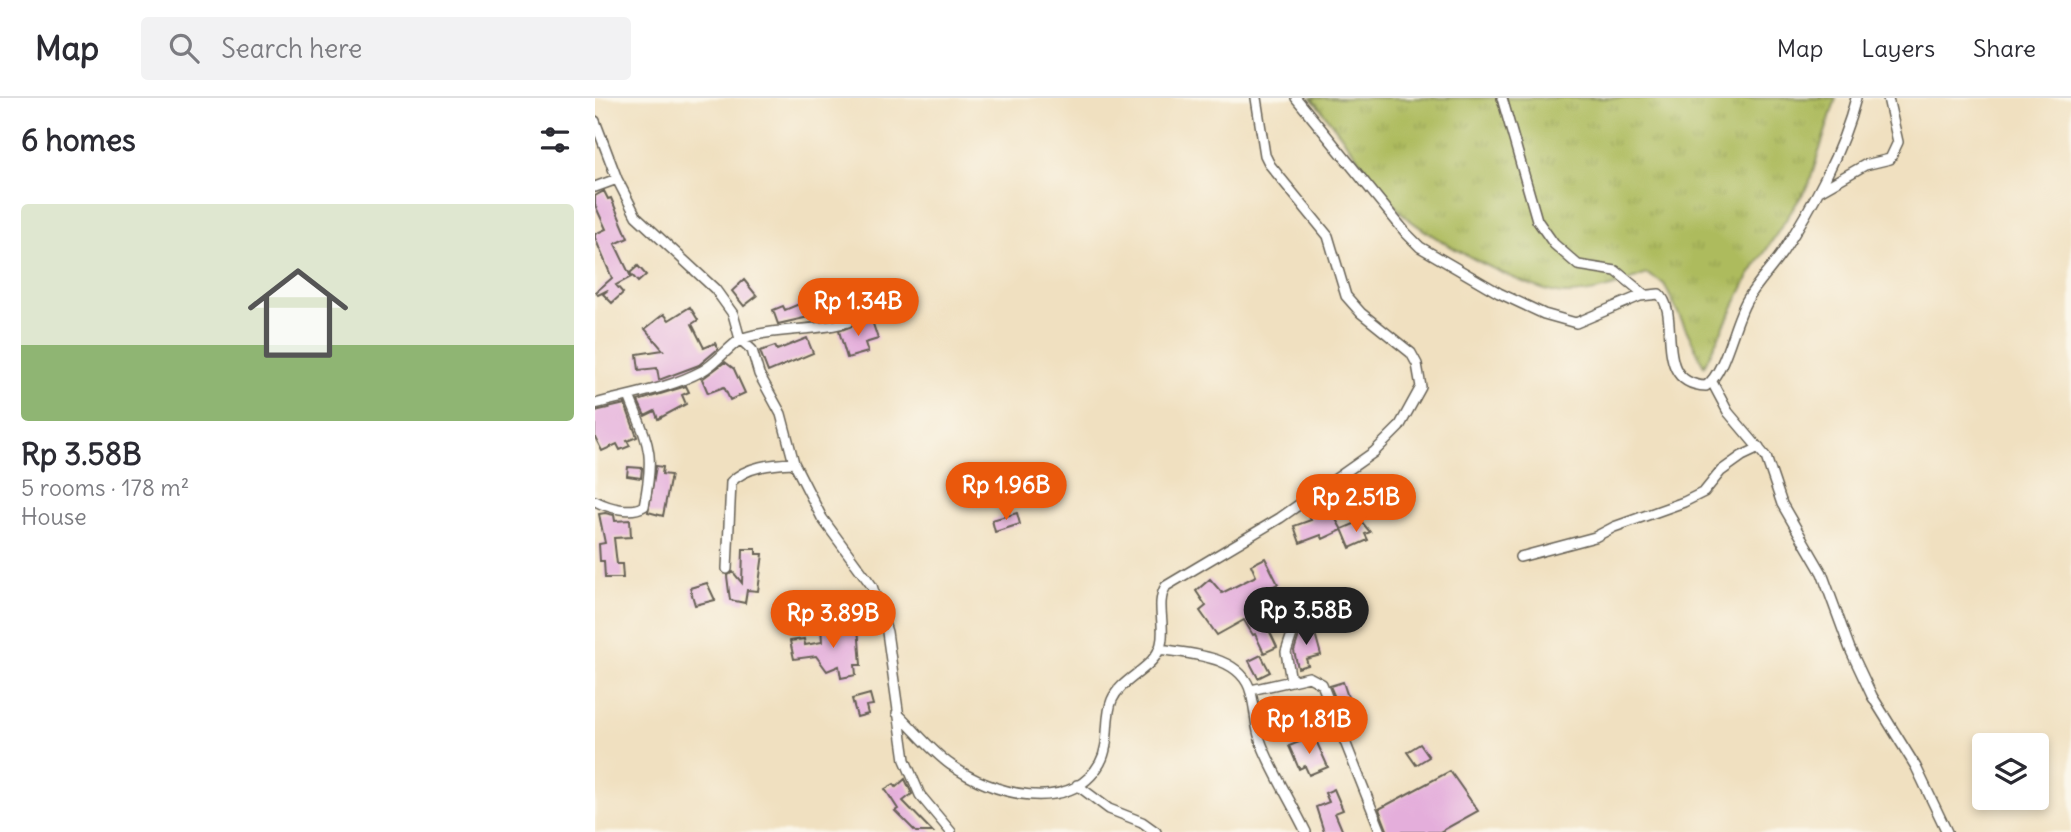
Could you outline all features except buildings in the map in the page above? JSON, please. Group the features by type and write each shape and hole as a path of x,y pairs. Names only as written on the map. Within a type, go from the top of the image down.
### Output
{"street":[{"path":"897,713 951,766 990,786 1031,795 1060,792 1077,785 1100,763 1108,735 1112,700 1159,649 1163,627 1161,597 1166,586 1280,518 1374,453 1399,428 1421,387 1417,364 1411,353 1361,313 1346,296 1328,236 1265,155 1257,98"},
{"path":"1296,98 1420,247 1499,293 1544,314 1576,323 1646,295 1659,294 1666,300 1670,355 1677,369 1697,386 1706,386 1712,382 1747,300 1782,253 1819,191 1845,135 1856,98"},
{"path":"1502,98 1537,220 1553,244 1577,265 1616,271 1646,295"},
{"path":"1819,191 1865,165 1890,159 1898,142 1888,98"},
{"path":"595,121 626,201 647,229 715,289 733,314 740,339 751,350 759,374 781,414 794,463 822,518 872,586 887,632 905,760 920,795 951,832"},
{"path":"595,187 617,179"},
{"path":"595,404 678,382 719,361 740,339 790,329 817,330 848,322"},
{"path":"1712,382 1728,412 1766,457 1782,504 1822,573 1850,649 1872,696 1916,767 1947,832"},
{"path":"595,501 618,509 637,510 644,506 650,480 650,446 629,396"},
{"path":"1520,557 1595,537 1684,502 1704,492 1721,471 1759,448"},
{"path":"727,569 731,482 737,476 768,464 794,463"},
{"path":"1291,681 1286,652 1294,628"},
{"path":"1159,649 1217,661 1238,673 1251,691 1257,731 1305,832"},
{"path":"1251,691 1310,677 1322,684 1381,832"},
{"path":"1077,785 1109,809 1142,822 1156,832"}],"green space":[{"path":"1311,98 1836,98 1809,184 1748,278 1704,366 1664,284 1647,274 1597,291 1565,294 1505,274 1430,234 1400,211"}]}
